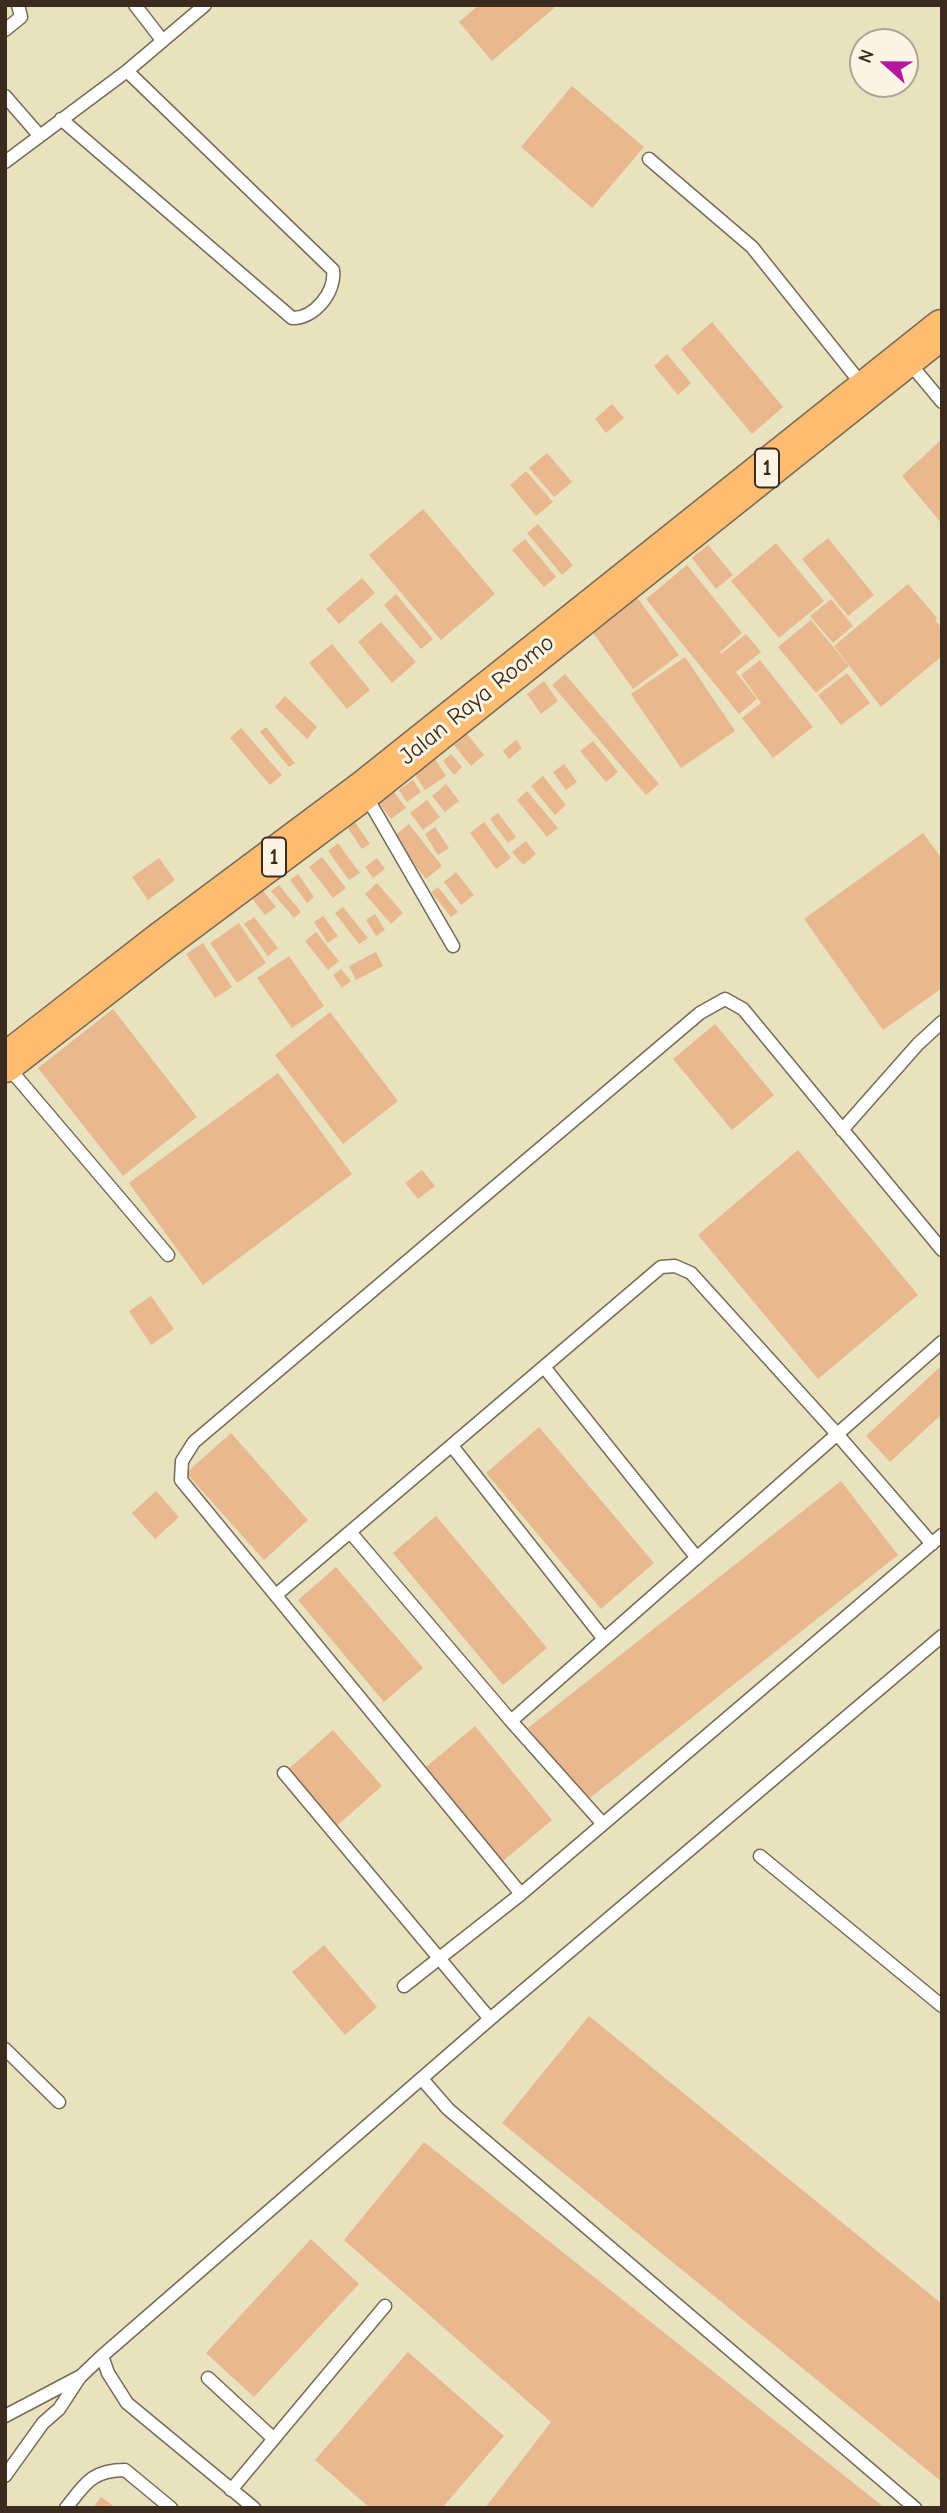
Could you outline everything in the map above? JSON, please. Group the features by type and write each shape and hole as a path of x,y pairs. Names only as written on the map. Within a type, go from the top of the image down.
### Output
{"highway":[{"name":"Jalan Raya Roomo","path":"5,1063 162,941 363,791 942,329"}],"lane":[{"path":"5,30 21,18 18,5"},
{"path":"5,162 127,71 205,5"},
{"path":"140,10 162,40"},
{"path":"61,119 292,318 309,315 332,289 332,270 127,71"},
{"path":"5,96 38,135"},
{"path":"649,159 752,247 865,388"},
{"path":"904,357 942,402"},
{"path":"363,791 453,946"},
{"path":"522,1894 181,1480 182,1461 194,1442 700,1013 725,999 743,1009 942,1250"},
{"path":"842,1130 918,1044 942,1022"},
{"path":"5,1063 167,1255"},
{"path":"276,1595 661,1267 675,1266 691,1273 937,1540 522,1894 404,1986"},
{"path":"511,1721 942,1342"},
{"path":"544,1367 696,1558"},
{"path":"452,1446 604,1639"},
{"path":"350,1532 603,1824"},
{"path":"5,2476 43,2423 59,2409 80,2377 102,2356 489,2019 942,1636"},
{"path":"284,1773 489,2019"},
{"path":"760,1856 942,2006"},
{"path":"5,2049 59,2102"},
{"path":"422,2079 448,2109 915,2508"},
{"path":"231,2490 385,2306"},
{"path":"102,2356 108,2373 127,2403 254,2508"},
{"path":"5,2417 80,2377"},
{"path":"208,2378 274,2439"},
{"path":"66,2508 86,2482 107,2470 125,2470 171,2508"}],"building":[{"path":"479,5 551,5 554,8 492,61 459,22"},
{"path":"572,86 644,147 592,208 521,147"},
{"path":"712,322 783,407 752,434 681,349"},
{"path":"667,354 691,383 678,395 654,366"},
{"path":"612,404 624,418 606,433 595,419"},
{"path":"942,439 942,524 902,476"},
{"path":"547,453 572,482 554,497 529,468"},
{"path":"526,471 553,502 536,516 510,485"},
{"path":"423,509 495,594 441,640 369,555"},
{"path":"538,524 573,565 562,575 527,533"},
{"path":"828,538 874,595 848,616 802,559"},
{"path":"525,539 556,577 544,587 512,550"},
{"path":"776,543 824,601 779,638 731,581"},
{"path":"708,545 733,575 716,589 692,558"},
{"path":"687,565 742,633 720,652 721,654 746,634 761,652 736,672 757,699 739,714 646,599"},
{"path":"362,578 375,593 339,624 326,609"},
{"path":"908,584 937,618 935,620 942,628 942,656 881,707 834,646"},
{"path":"396,594 433,639 421,649 384,605"},
{"path":"636,596 679,655 633,689 591,630"},
{"path":"831,599 853,626 833,643 810,616"},
{"path":"811,620 849,666 816,693 778,647"},
{"path":"381,622 416,662 392,683 358,642"},
{"path":"332,644 370,690 347,709 309,663"},
{"path":"685,657 735,731 681,768 631,694"},
{"path":"760,660 813,727 773,758 742,718 761,703 741,675"},
{"path":"847,673 870,703 841,725 818,695"},
{"path":"565,674 659,784 646,795 552,685"},
{"path":"544,681 558,701 541,714 527,694"},
{"path":"285,696 317,727 307,739 275,707"},
{"path":"266,727 295,763 289,767 260,732"},
{"path":"241,728 282,775 270,785 230,738"},
{"path":"467,734 484,755 471,766 454,745"},
{"path":"516,740 522,748 509,759 503,751"},
{"path":"593,741 618,772 606,782 580,751"},
{"path":"451,754 462,767 454,775 443,761"},
{"path":"435,759 446,776 425,790 414,773"},
{"path":"564,764 577,782 566,790 553,772"},
{"path":"543,776 566,805 555,815 531,786"},
{"path":"413,780 421,792 407,802 399,790"},
{"path":"446,784 459,801 445,812 432,796"},
{"path":"391,788 406,808 391,819 376,799"},
{"path":"527,791 558,828 547,837 517,800"},
{"path":"427,800 440,817 423,830 410,813"},
{"path":"498,813 516,837 508,843 490,819"},
{"path":"355,822 370,844 362,849 347,827"},
{"path":"484,822 511,858 496,869 470,833"},
{"path":"409,824 442,866 426,879 393,837"},
{"path":"435,827 449,848 438,855 425,834"},
{"path":"923,833 942,859 942,988 883,1030 804,919"},
{"path":"526,841 536,854 523,865 512,852"},
{"path":"338,843 360,873 349,880 328,851"},
{"path":"322,857 346,888 333,898 309,867"},
{"path":"159,858 175,880 148,900 132,877"},
{"path":"377,858 385,869 373,878 365,867"},
{"path":"456,872 474,895 461,905 444,882"},
{"path":"298,874 314,897 307,903 290,880"},
{"path":"377,883 403,913 391,924 365,894"},
{"path":"279,885 301,912 294,918 271,891"},
{"path":"438,887 458,912 451,917 431,892"},
{"path":"261,888 276,907 265,915 250,896"},
{"path":"343,907 368,938 359,944 335,913"},
{"path":"375,914 385,930 376,936 366,920"},
{"path":"323,916 338,936 328,943 314,922"},
{"path":"254,917 278,948 268,956 244,924"},
{"path":"239,923 266,963 237,983 210,943"},
{"path":"316,932 339,961 328,970 305,941"},
{"path":"203,943 232,987 215,998 186,954"},
{"path":"376,952 383,966 356,980 349,966"},
{"path":"289,956 324,1006 292,1028 257,978"},
{"path":"341,969 351,981 342,988 333,975"},
{"path":"113,1009 197,1117 123,1176 38,1068"},
{"path":"330,1012 398,1101 343,1144 275,1055"},
{"path":"715,1024 774,1095 732,1130 673,1059"},
{"path":"278,1073 352,1174 203,1285 129,1183"},
{"path":"798,1150 918,1295 818,1379 698,1235"},
{"path":"422,1170 435,1186 418,1199 405,1183"},
{"path":"151,1296 174,1329 151,1345 129,1311"},
{"path":"942,1365 942,1414 890,1462 866,1436"},
{"path":"539,1427 654,1563 601,1609 486,1473"},
{"path":"231,1433 308,1520 264,1560 186,1473"},
{"path":"841,1481 898,1555 586,1801 528,1728"},
{"path":"156,1491 179,1517 155,1539 132,1513"},
{"path":"436,1516 547,1648 503,1685 393,1553"},
{"path":"336,1567 423,1668 384,1702 298,1600"},
{"path":"475,1726 552,1820 503,1861 426,1767"},
{"path":"333,1730 382,1786 333,1829 285,1772"},
{"path":"324,1945 377,2007 345,2035 292,1972"},
{"path":"589,2016 942,2304 942,2482 502,2123"},
{"path":"424,2142 885,2508 485,2508 551,2422 344,2240"},
{"path":"311,2239 359,2284 254,2397 206,2353"},
{"path":"408,2352 504,2436 442,2508 370,2508 315,2460"},
{"path":"101,2497 116,2508 93,2508"}]}
